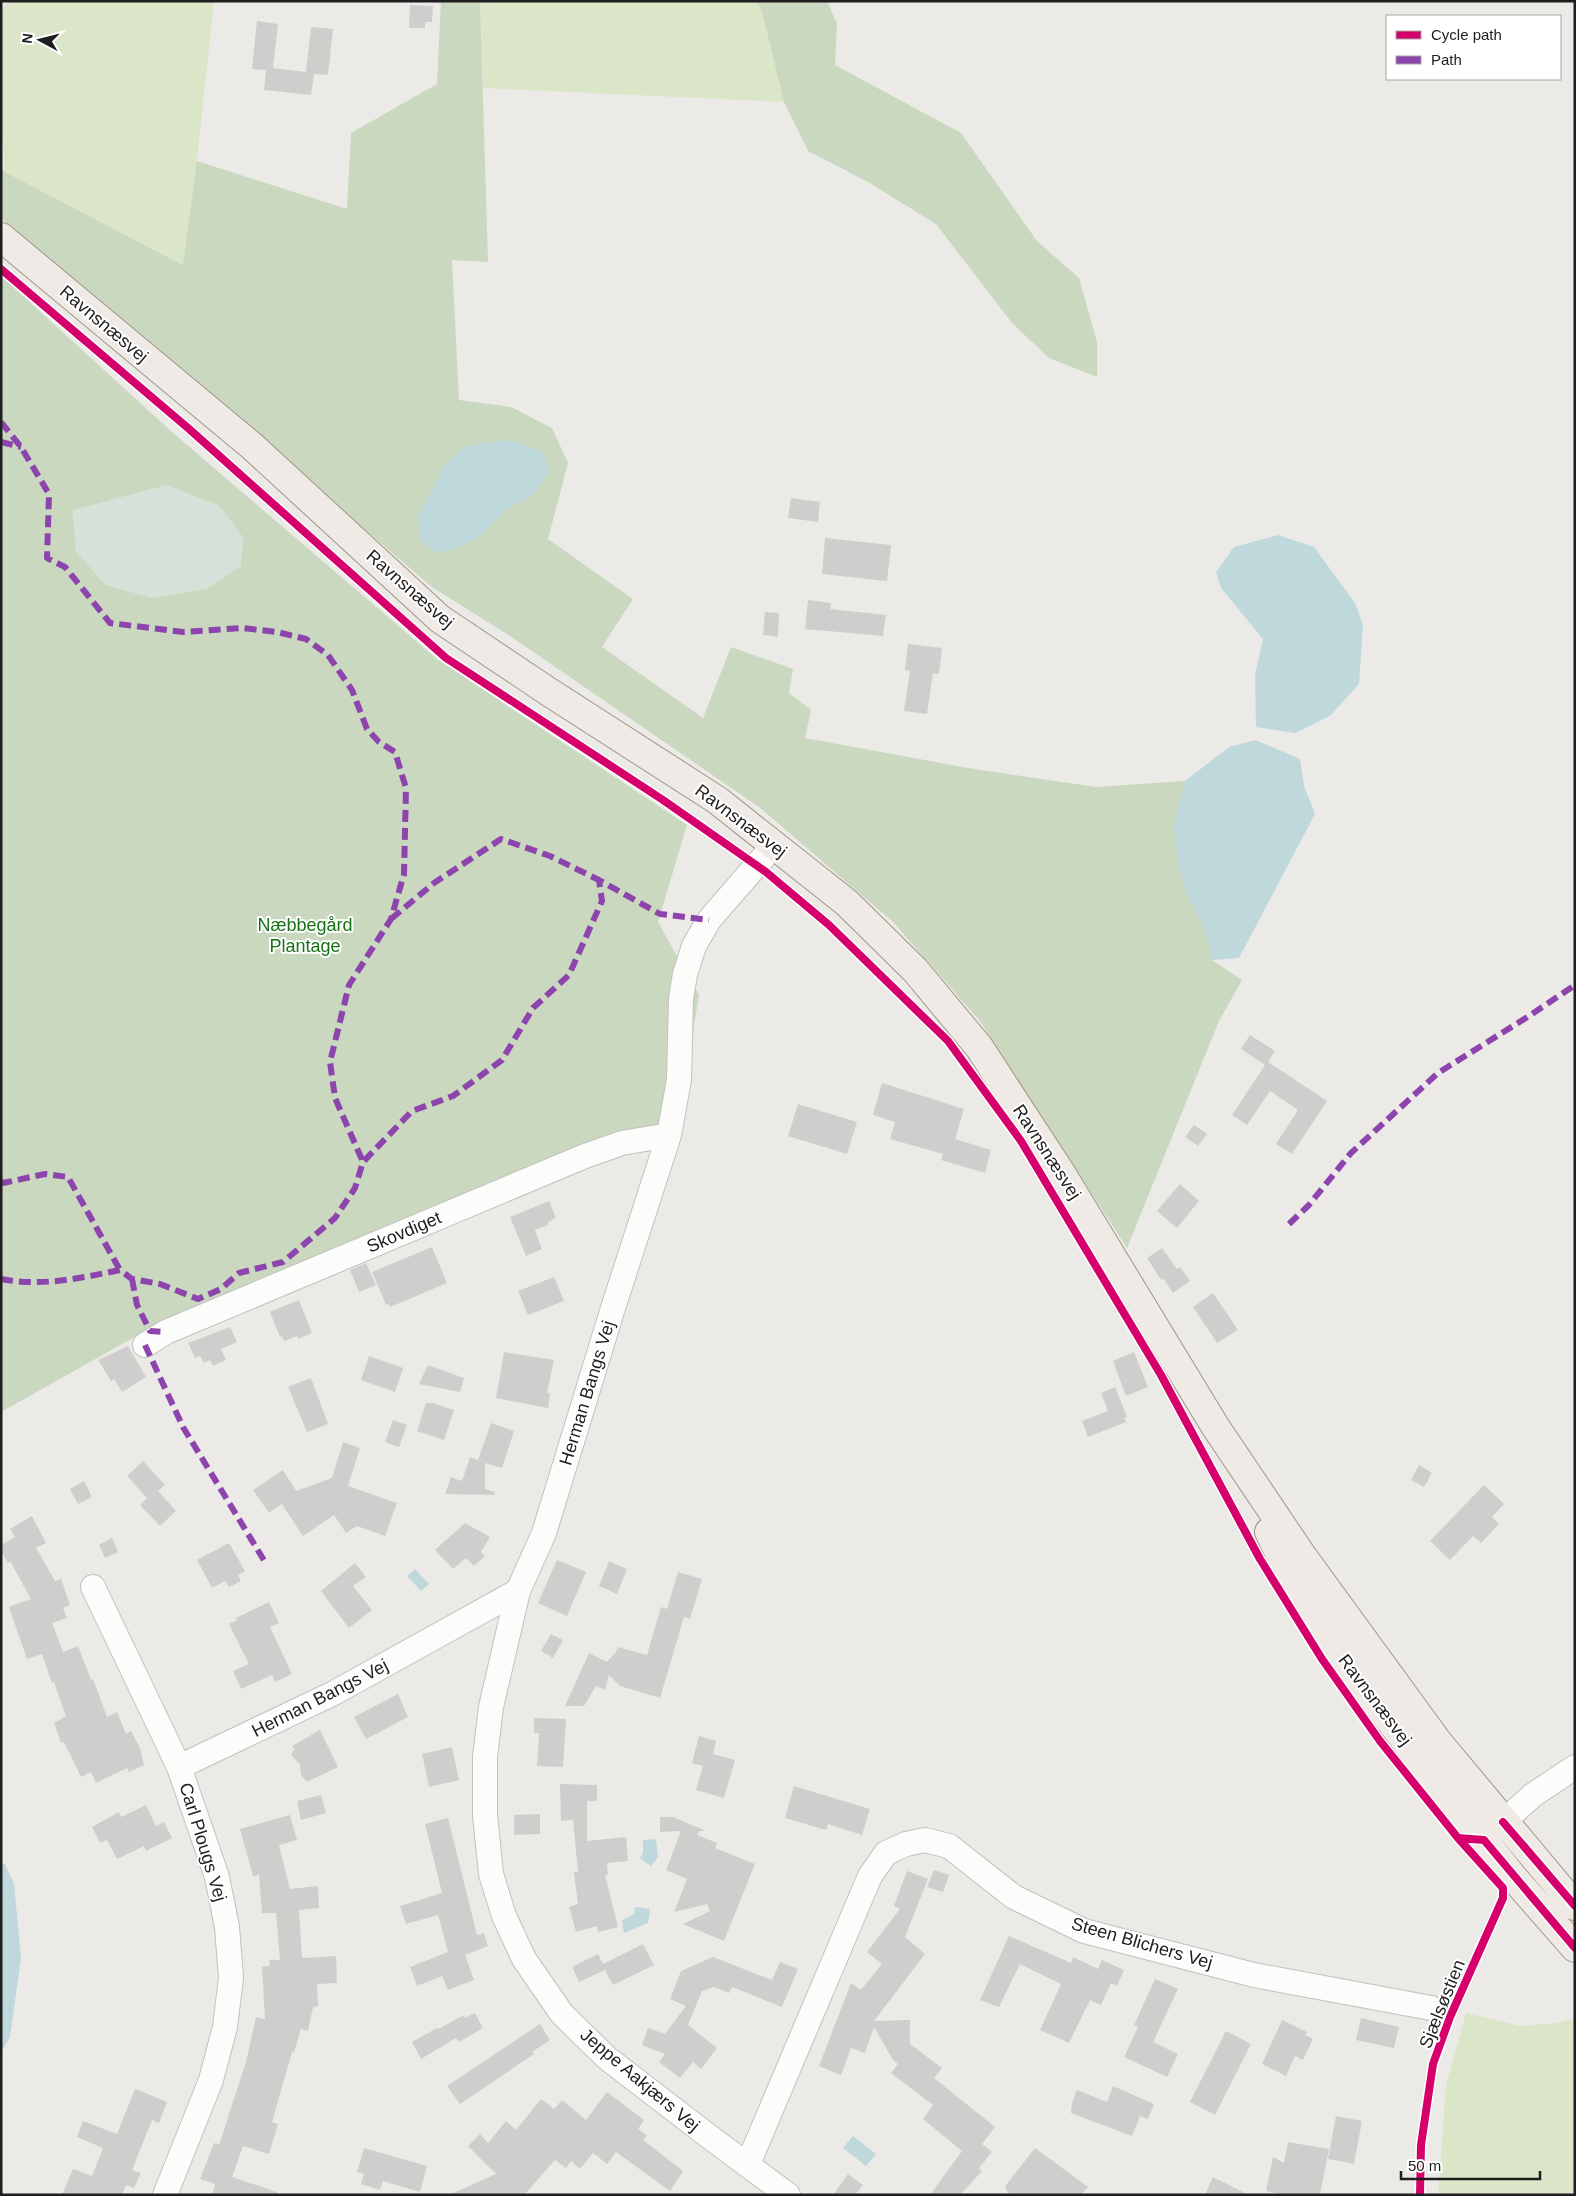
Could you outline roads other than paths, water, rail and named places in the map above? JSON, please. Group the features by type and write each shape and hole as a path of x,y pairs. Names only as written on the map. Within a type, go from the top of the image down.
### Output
{"main road":[{"name":"Ravnsnæsvej","path":"1,237 254,448 440,618 549,692 717,800 854,910 915,970 979,1047 1063,1176 1215,1426 1307,1562 1438,1742 1575,1906"},
{"name":"Ravnsnæsvej","path":"1215,1426 1287,1569 1342,1657 1422,1763 1575,1948"}],"street":[{"name":"Herman Bangs Vej","path":"179,1767 334,1693 518,1591 544,1533 669,1134 679,1080 681,999 685,974 694,946 709,920 774,845"},
{"name":"Skovdiget","path":"145,1345 166,1332 584,1156 622,1143 669,1134"},
{"name":"Carl Plougs Vej","path":"93,1587 179,1767 217,1877 227,1927 231,1978 225,2027 211,2080 165,2195"},
{"name":"Jeppe Aakjærs Vej","path":"518,1591 491,1707 485,1757 485,1815 491,1874 504,1916 524,1958 562,2014 607,2058 788,2195"},
{"path":"1484,1840 1533,1795 1575,1768"},
{"name":"Steen Blichers Vej","path":"748,2164 870,1876 886,1853 906,1844 925,1840 949,1846 1014,1897 1084,1931 1254,1975 1431,2008"}],"water":[{"path":"509,440 542,451 550,471 532,496 505,510 483,534 460,547 436,553 420,540 418,516 444,466 466,446"},
{"path":"1278,535 1314,547 1355,603 1363,625 1359,684 1330,716 1295,733 1256,727 1255,675 1263,639 1221,588 1216,572 1234,547"},
{"path":"1255,740 1300,759 1304,786 1315,814 1239,958 1212,960 1206,932 1187,894 1178,864 1174,825 1185,781 1229,747"},
{"path":"415,1569 429,1584 421,1591 407,1576"},
{"path":"656,1839 658,1857 651,1866 640,1858 643,1853 643,1840"},
{"path":"1,1864 5,1864 14,1884 21,1958 10,2037 1,2052"},
{"path":"635,1907 650,1909 648,1923 624,1933 622,1920 634,1914"},
{"path":"853,2136 876,2154 866,2166 843,2148"}],"park label":[{"name":"Næbbegård Plantage","path":"305,935"}]}
